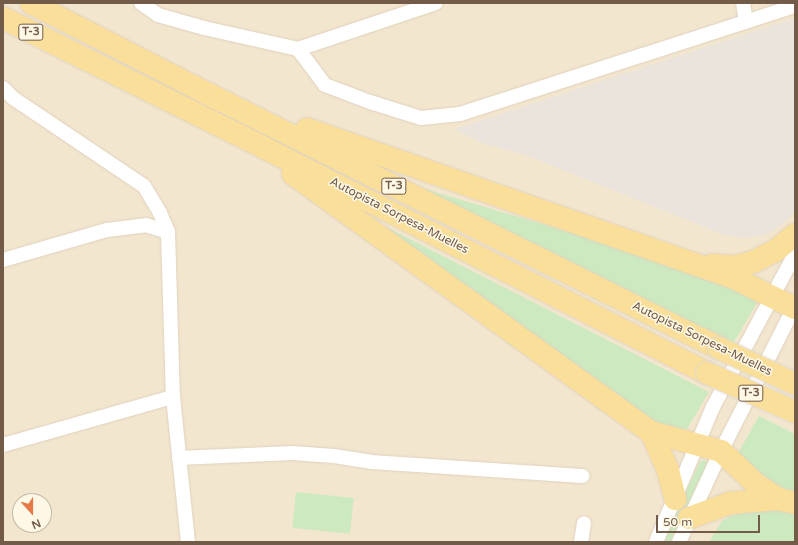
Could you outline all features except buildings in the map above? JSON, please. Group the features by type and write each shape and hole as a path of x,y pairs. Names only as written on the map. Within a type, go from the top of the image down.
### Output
{"main road":[{"name":"Autopista Sorpesa-Muelles","path":"31,3 206,93 719,348 795,384"},
{"name":"Autopista Sorpesa-Muelles","path":"3,18 235,132 707,373 795,412"},
{"path":"206,93 382,157 734,278 795,307"},
{"path":"235,132 651,432 721,451 756,484 787,501"},
{"path":"687,262 733,267 753,262 775,252 795,235"},
{"path":"651,432 668,470 675,500"},
{"path":"689,518 730,502 787,501"}],"street":[{"path":"141,3 158,15 204,28 298,49 436,3"},
{"path":"743,3 746,22"},
{"path":"298,49 326,85 370,102 421,118 460,114 795,6"},
{"path":"3,88 8,100 144,186 160,212 168,232 173,397 188,542"},
{"path":"3,260 107,230 146,225 168,232"},
{"path":"656,542 675,500 696,444 713,407 771,296 795,254"},
{"path":"679,542 721,451 795,307"},
{"path":"3,445 173,397"},
{"path":"179,458 292,453 334,456 370,462 583,476"},
{"path":"581,542 584,522"}],"shaded area":[{"path":"3,3 795,3 795,542 3,542"},
{"path":"795,18 795,211 784,223 765,235 746,238 724,235 531,157 479,142 455,129"}],"green space":[{"path":"375,174 692,269 750,296 757,303 734,342"},
{"path":"357,212 709,392 687,429 672,434"},
{"path":"759,416 795,434 795,494 781,491 737,455"},
{"path":"704,460 707,462 707,466 670,542 661,542 700,462"},
{"path":"296,492 354,498 350,534 292,528"},
{"path":"763,508 795,512 795,542 709,542 722,521 731,516"}]}
